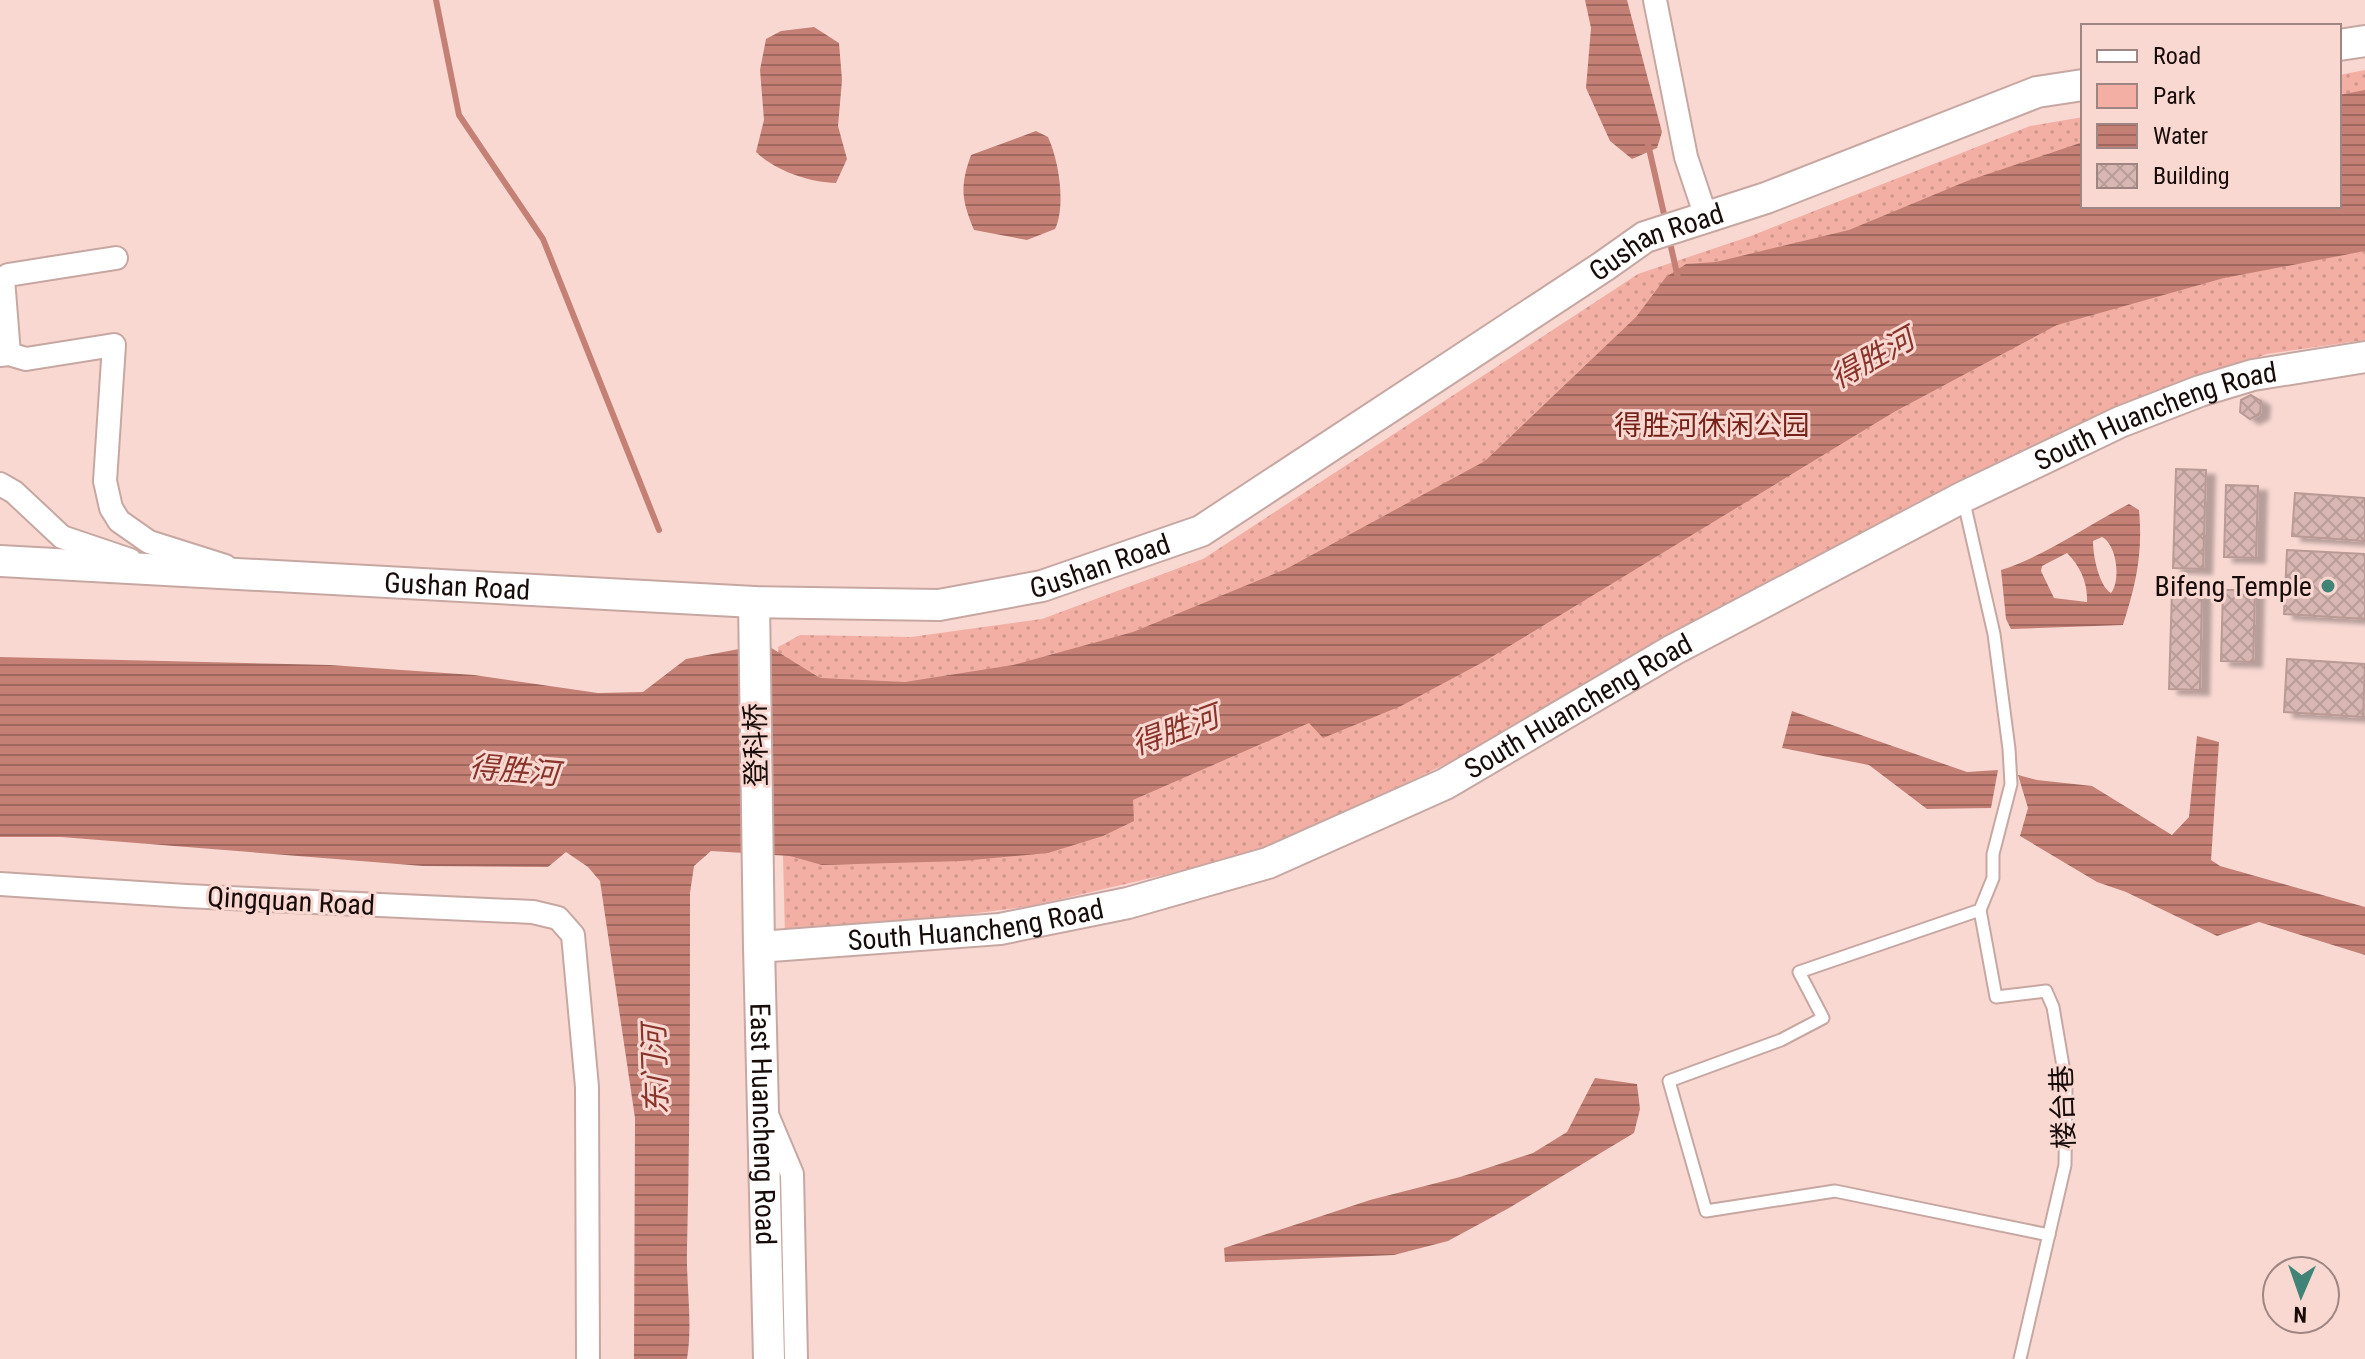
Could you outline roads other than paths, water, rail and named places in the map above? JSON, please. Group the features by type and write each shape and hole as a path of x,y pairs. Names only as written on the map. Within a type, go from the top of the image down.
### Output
{"main road":[{"path":"2341,45 2365,41"},
{"name":"Gushan Road","path":"0,561 754,602 939,605 1042,586 1201,531 1645,237 1766,198 2037,92 2081,85"},
{"name":"South Huancheng Road","path":"759,947 1000,929 1128,903 1268,863 1445,784 1673,650 1963,497 2120,422 2200,391 2253,375 2365,357"},
{"name":"登科桥","path":"754,602 758,889"},
{"name":"East Huancheng Road","path":"758,889 769,1359"}],"street":[{"path":"1655,0 1686,157 1706,217"},
{"path":"116,258 8,275 3,279 4,355 26,359 114,345 105,481 111,508 119,521 149,542 209,559 245,574"},
{"path":"0,484 14,492 62,537 162,570"},
{"name":"Qingquan Road","path":"0,884 533,912 558,918 573,935 587,1087 588,1359"},
{"path":"763,1106 792,1174 796,1359"}],"lane":[{"path":"1963,497 1994,634 2011,784 1993,854 1993,878 1980,910 1799,972 1823,1018 1781,1040 1669,1081 1706,1211 1835,1191 2049,1235"},
{"name":"楼台巷","path":"1980,910 1996,997 2046,991 2053,1007 2066,1084 2065,1165 2020,1359"}],"water":[{"path":"1585,0 1627,0 1662,132 1657,148 1632,159 1610,141 1586,88 1591,28"},
{"path":"814,27 839,43 842,80 838,126 847,159 836,183 793,174 773,165 756,152 764,120 760,70 766,39 781,31"},
{"path":"2365,90 2365,251 2224,278 2057,325 1894,412 1485,661 1401,706 1323,738 1309,723 1133,800 1134,821 1103,836 1048,853 962,861 822,865 790,856 711,851 694,866 690,893 687,1359 634,1359 635,1118 600,881 588,867 566,852 548,867 423,866 61,837 0,837 0,657 330,665 474,675 598,693 643,692 686,659 765,644 820,678 905,682 1013,665 1133,632 1286,569 1485,461 1636,317 1666,277 1686,264 1716,262 1849,230 1967,181 2081,143 2081,208 2341,208 2341,95"},
{"path":"1036,131 1048,137 1058,171 1061,196 1055,229 1027,240 974,230 966,210 964,192 971,155"},
{"path":"2129,504 2139,510 2140,541 2132,596 2123,625 2011,629 2006,619 2001,570 2050,548","holes":["2102,537 2111,547 2116,563 2116,580 2111,593 2100,577 2094,554 2093,541","2067,553 2082,575 2087,602 2054,598 2041,571 2042,566"]},
{"path":"1792,711 1967,772 1998,770 1991,808 1927,809 1869,765 1782,748"},
{"path":"2197,736 2219,742 2211,860 2220,866 2365,907 2365,955 2259,922 2217,936 2126,892 2097,882 2020,836 2028,808 2018,775 2092,786 2172,835 2189,817"},
{"path":"1595,1078 1637,1084 1640,1109 1634,1133 1448,1241 1394,1255 1225,1262 1224,1248 1370,1200 1460,1177 1533,1153 1567,1132"}],"waterway":[{"path":"436,0 459,115 543,239 659,530"},
{"path":"1648,144 1666,223"},
{"path":"1669,238 1678,278"}],"place":[{"name":"Bifeng Temple","path":"2328,586"}],"water label":[{"name":"得胜河","path":"1872,358"},
{"name":"得胜河","path":"1175,730"},
{"name":"得胜河","path":"514,770"},
{"name":"东门河","path":"655,1070"}],"park label":[{"name":"得胜河休闲公园","path":"1712,425"}]}
